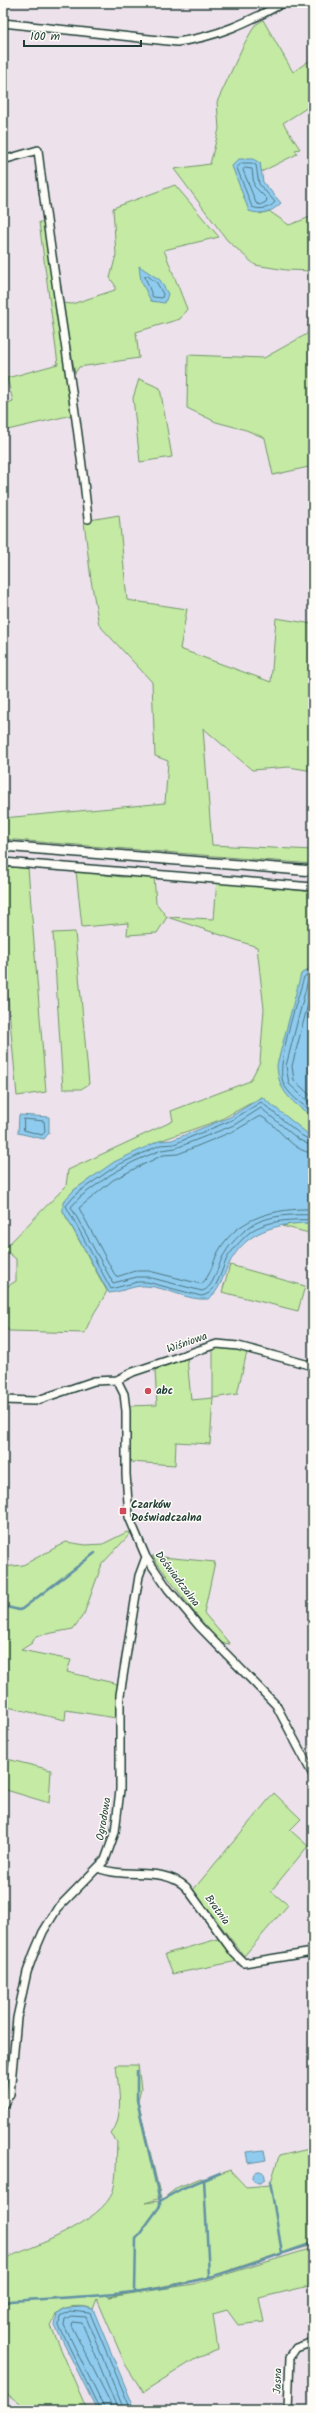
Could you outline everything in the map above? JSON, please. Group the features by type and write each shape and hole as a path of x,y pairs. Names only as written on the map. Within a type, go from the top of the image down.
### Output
{"main road":[{"path":"311,3 313,7"},
{"path":"3,846 313,871"}],"street":[{"path":"3,23 153,41 177,42 208,37 230,30 283,3"},
{"path":"3,160 38,150 60,313 70,365 88,519"},
{"path":"3,862 313,887"},
{"name":"Wiśniowa","path":"117,1380 133,1372 217,1344 238,1346 313,1366"},
{"path":"3,1400 34,1401 94,1382 117,1380"},
{"name":"Doświadczalna","path":"117,1380 124,1394 126,1412 126,1474 129,1517 146,1557 168,1589 203,1631 260,1686 276,1705 313,1775"},
{"name":"Ogrodowa","path":"3,2105 10,2094 17,2018 27,1972 34,1953 43,1932 57,1910 105,1860 115,1832 120,1790 120,1696 139,1576 146,1557"},
{"name":"Bratnia","path":"98,1868 108,1872 164,1875 179,1881 186,1887 234,1953 244,1963 313,1952"},
{"name":"Jasna","path":"288,2410 290,2357 296,2348 313,2342"}],"green space":[{"path":"263,20 293,72 313,58 313,104 283,123 300,149 295,150 297,154 261,172 260,163 260,214 269,211 289,225 313,216 313,271 286,270 255,265 227,240 174,169 210,164 219,129 217,102 243,46 255,25"},
{"path":"175,185 219,237 164,250 187,309 180,319 136,332 139,358 79,367 75,373 62,303 72,304 115,290 115,285 110,278 116,255 113,208"},
{"path":"39,222 43,222 72,415 3,431 3,405 13,401 7,378 58,364"},
{"path":"313,291 313,466 273,475 265,438 246,430 216,422 187,408 188,355 264,358 307,334"},
{"path":"139,379 160,388 172,457 140,462 133,398"},
{"path":"119,515 127,600 187,609 180,649 271,682 276,618 313,624 313,771 289,767 252,770 203,728 212,845 313,850 313,864 3,839 3,818 165,803 168,761 155,756 152,682 99,625 91,580 84,521"},
{"path":"3,867 28,868 46,1092 17,1096 3,944"},
{"path":"76,871 122,877 154,876 156,903 167,917 157,933 127,935 128,923 82,927"},
{"path":"217,880 313,892 313,966 301,974 313,1116 313,1140 262,1097 220,1120 162,1140 86,1182 74,1190 63,1211 107,1291 92,1316 85,1333 9,1331 3,1324 3,1289 16,1281 16,1259 4,1249 66,1186 68,1170 173,1121 171,1111 250,1081 260,1062 264,1009 257,947 167,917 214,919"},
{"path":"75,932 89,1084 81,1089 63,1089 53,933"},
{"path":"297,1223 313,1223 313,1234 282,1226"},
{"path":"230,1265 305,1286 298,1311 222,1292"},
{"path":"224,1347 247,1352 237,1394 213,1398 213,1349"},
{"path":"187,1358 191,1400 213,1398 210,1444 176,1442 175,1465 130,1462 128,1406 157,1405 155,1370"},
{"path":"127,1532 131,1533 102,1564 84,1614 73,1629 36,1636 32,1643 21,1650 71,1660 67,1672 118,1684 116,1718 66,1710 65,1720 3,1706 3,1567 23,1565 66,1542 86,1545 103,1544"},
{"path":"152,1556 215,1562 204,1613 230,1644 220,1643 193,1611"},
{"path":"3,1758 51,1770 49,1803 3,1789"},
{"path":"274,1793 301,1819 290,1830 308,1846 271,1891 288,1905 244,1956 193,1890"},
{"path":"218,1939 238,1961 173,1974 165,1954"},
{"path":"116,2065 138,2065 141,2089 138,2101 161,2198 145,2203 160,2201 178,2187 201,2178 205,2180 230,2170 246,2187 270,2185 279,2156 313,2148 313,2245 282,2254 281,2253 209,2277 109,2297 194,2284 313,2248 313,2285 259,2298 264,2322 238,2325 227,2310 213,2314 218,2350 197,2358 143,2392 125,2364 97,2299 93,2309 75,2306 61,2310 57,2313 51,2326 87,2410 29,2410 3,2391 3,2259 65,2232 96,2213 107,2202 113,2191 116,2173 117,2142 111,2134 118,2118 120,2101"}],"water":[{"path":"239,159 253,159 260,163 263,182 281,203 270,211 262,213 249,211 232,166"},
{"path":"139,266 160,280 168,294 165,303 151,301 141,281"},
{"path":"313,966 313,1117 293,1101 283,1089 278,1074 277,1065 301,974"},
{"path":"262,1097 313,1138 313,1223 300,1223 275,1227 263,1231 243,1244 228,1266 218,1288 208,1299 192,1298 146,1286 109,1293 63,1211 63,1202 74,1190 114,1162 159,1141 172,1140 230,1117"},
{"path":"19,1115 49,1117 49,1133 44,1139 18,1133"},
{"path":"264,2150 266,2160 248,2163 246,2152"},
{"path":"259,2171 263,2173 265,2177 263,2181 259,2183 255,2181 253,2177 255,2173"},
{"path":"84,2307 93,2309 133,2405 133,2410 97,2410 55,2326 57,2313 65,2308"}],"waterway":[{"path":"3,1606 19,1610 22,1609 95,1553"},
{"path":"135,2291 136,2239 160,2206 137,2100 137,2071"},
{"path":"160,2201 183,2188 220,2173"},
{"path":"204,2179 209,2277"},
{"path":"270,2181 282,2253"},
{"path":"3,2303 10,2301 126,2293 172,2286 254,2264 313,2243"}],"place":[{"name":"abc","path":"148,1391"},
{"name":"Czarków Doświadczalna","path":"123,1511"}]}
